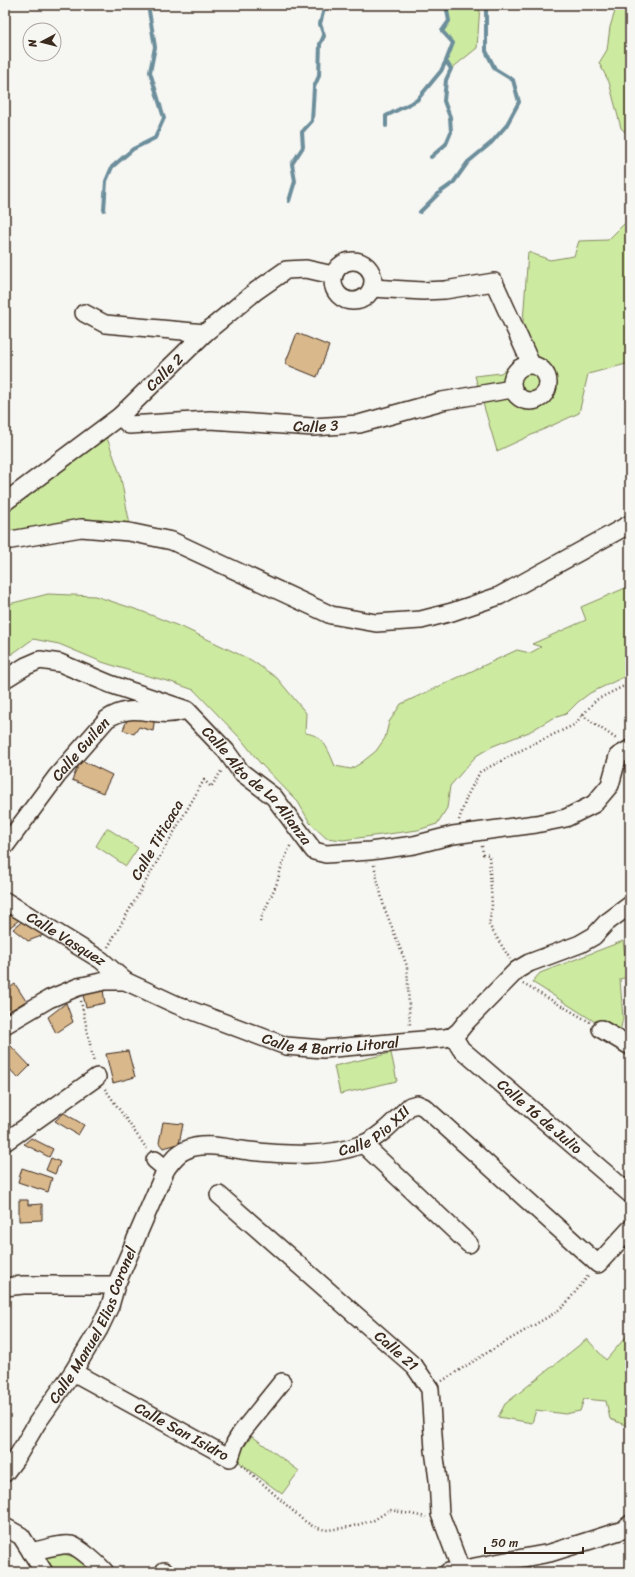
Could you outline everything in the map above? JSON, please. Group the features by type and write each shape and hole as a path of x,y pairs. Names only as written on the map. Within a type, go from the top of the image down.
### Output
{"street":[{"path":"346,262 359,262 369,270 372,276 372,288 368,295 356,302 343,300 337,295 334,289 332,282 333,275 336,270 346,262"},
{"name":"Calle 2","path":"5,502 120,416 205,333 256,291 286,270 306,269 333,275"},
{"path":"372,288 423,291 445,290 494,282 531,364"},
{"path":"84,313 105,324 205,333"},
{"path":"531,364 542,369 548,380 548,386 542,396 531,401 525,401 515,394 511,383 515,371 525,365 531,364"},
{"name":"Calle 3","path":"120,416 129,425 210,420 313,427 359,424 442,401 512,389"},
{"path":"5,541 81,528 129,532 172,541 331,615 376,623 421,620 452,612 499,596 630,524"},
{"name":"Calle Alto de La Alianza","path":"5,679 26,666 40,660 60,663 110,684 187,710 226,751 241,772 274,797 314,851 326,854 370,851 414,845 453,835 536,824 566,818 594,804 610,785 618,756 627,747"},
{"name":"Calle Guilen","path":"5,846 57,776 107,719 117,712 132,709 168,714 187,710"},
{"name":"Calle Vasquez","path":"5,901 101,960 125,981"},
{"path":"453,1036 459,1032 514,974 535,961 580,944 594,936 606,923 630,905"},
{"name":"Calle 4 Barrio Litoral","path":"5,1025 49,999 78,987 104,981 125,981 177,1005 286,1046 324,1049 453,1036"},
{"path":"601,1029 630,1046"},
{"name":"Calle 16 de Julio","path":"453,1036 462,1049 630,1194"},
{"path":"5,1142 97,1078"},
{"name":"Calle Pio XII","path":"160,1164 185,1150 198,1146 268,1153 322,1154 363,1144 377,1137 410,1106 417,1104 424,1107 598,1264"},
{"path":"363,1144 469,1244"},
{"name":"Calle Manuel Elias Coronel","path":"5,1473 17,1457 37,1423 73,1372 99,1329 110,1306 116,1285 160,1164"},
{"name":"Calle 21","path":"218,1195 415,1367 430,1389"},
{"path":"598,1264 630,1228"},
{"path":"5,1287 23,1285 116,1285"},
{"name":"Calle San Isidro","path":"73,1372 230,1458 235,1443 241,1433 282,1382"},
{"path":"430,1389 440,1514 455,1571 550,1553 623,1530 630,1524"},
{"path":"604,1536 614,1525 630,1513"},
{"path":"5,1527 21,1536 44,1572"},
{"path":"31,1552 71,1545 96,1562 105,1572"}],"path":[{"path":"453,835 467,796 480,772 531,745 574,725 596,700 630,683"},
{"path":"582,715 627,747"},
{"name":"Calle Titicaca","path":"101,960 204,780 211,787 223,769 216,763 226,751"},
{"path":"260,922 277,883 289,847 298,831"},
{"path":"481,832 483,854 489,855 492,906 489,925 514,974 601,1029"},
{"path":"370,851 384,907 407,966 411,1041"},
{"path":"430,1389 564,1306 598,1264"},
{"path":"230,1458 239,1463 314,1528 326,1530 350,1527 374,1520 390,1510 425,1517 440,1514"}],"green space":[{"path":"446,5 480,5 477,48 451,69 446,61 453,43 442,31 449,21"},
{"path":"617,5 630,5 630,137 621,128 609,82 599,63 607,50 610,27"},
{"path":"630,218 630,363 588,374 579,413 497,451 475,376 501,373 517,360 522,336 528,252 550,260 574,256 579,241 608,240"},
{"path":"107,438 120,474 130,525 5,535 5,515 12,507 89,446"},
{"path":"630,586 630,674 590,693 566,714 551,719 529,732 493,746 476,756 450,786 447,808 437,824 418,830 343,840 326,838 310,823 298,802 260,763 241,739 194,690 102,662 59,644 33,639 5,659 5,605 48,594 95,596 141,611 186,629 251,660 277,678 306,713 305,733 311,734 321,740 335,766 351,769 376,751 385,738 389,722 401,704 517,650 530,653 541,647 532,644 586,620 581,607"},
{"path":"107,828 138,848 126,866 96,846"},
{"path":"623,941 628,977 620,979 623,1018 619,1037 532,982 540,973"},
{"path":"391,1053 397,1081 340,1094 334,1066"},
{"path":"630,1332 630,1427 610,1419 606,1401 584,1399 580,1411 565,1414 536,1410 532,1423 498,1417 505,1404 587,1339 606,1360"},
{"path":"252,1436 299,1471 282,1494 235,1459"},
{"path":"47,1551 79,1559 84,1562 93,1572 48,1572 40,1559"}],"building":[{"path":"297,333 329,346 317,377 285,364"},
{"path":"129,715 155,716 153,731 139,727 134,734 123,730"},
{"path":"81,760 112,775 103,793 72,780"},
{"path":"11,910 23,917 5,931 5,914"},
{"path":"25,919 43,931 44,935 28,941 13,929"},
{"path":"15,984 26,1001 8,1012 5,1007 5,991"},
{"path":"103,990 105,1003 86,1007 83,995"},
{"path":"66,1003 73,1022 56,1033 48,1017"},
{"path":"10,1045 30,1066 18,1078 5,1064 5,1050"},
{"path":"128,1051 135,1077 113,1083 106,1054"},
{"path":"64,1113 84,1125 78,1135 55,1121"},
{"path":"163,1122 183,1124 179,1144 163,1148 159,1143"},
{"path":"31,1138 53,1149 49,1157 24,1144"},
{"path":"51,1158 60,1162 55,1174 46,1170"},
{"path":"22,1168 52,1178 48,1192 18,1182"},
{"path":"19,1200 28,1200 28,1205 42,1204 42,1220 19,1221"}],"waterway":[{"path":"104,210 106,181 112,167 133,149 155,138 164,118 150,72 155,47 148,5"},
{"path":"289,201 295,181 292,164 303,147 302,132 312,121 314,87 319,76 320,44 324,36 320,24 325,5"},
{"path":"431,157 446,144 451,132 450,117 444,101 446,80 451,69 446,61 453,43 442,31 449,21 446,5"},
{"path":"420,212 439,193 453,183 468,162 491,143 506,126 519,102 513,80 495,69 486,51 486,5"},
{"path":"386,126 386,116 417,100 441,71 446,61"}]}
